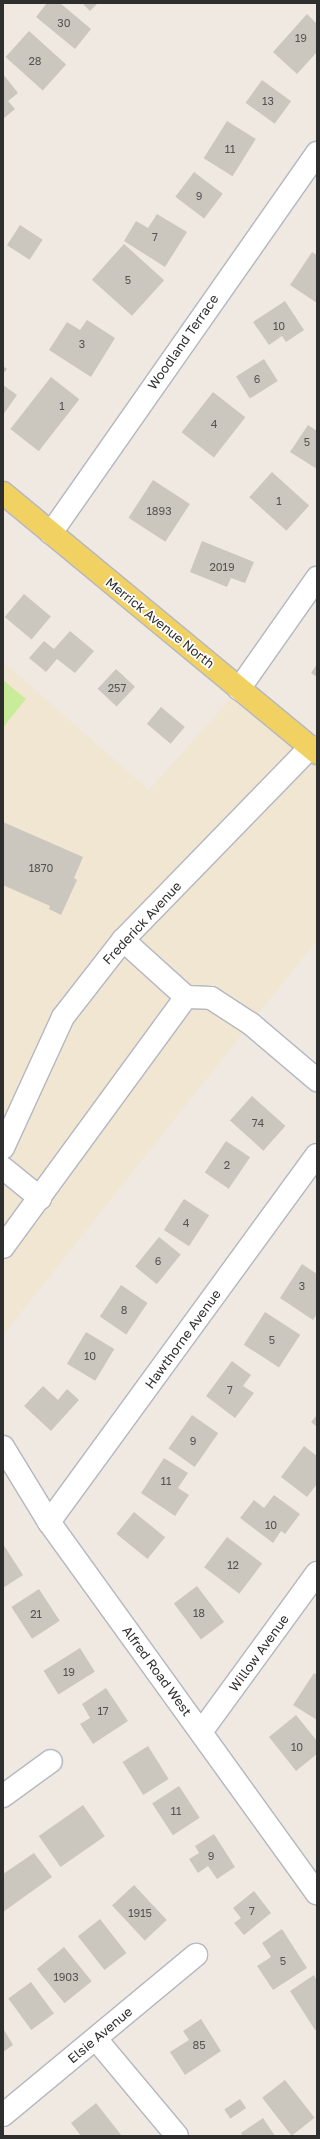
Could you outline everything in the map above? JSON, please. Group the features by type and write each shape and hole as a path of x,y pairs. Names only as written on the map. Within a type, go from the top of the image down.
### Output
{"main road":[{"name":"Merrick Avenue North","path":"3,493 314,750"}],"street":[{"name":"Woodland Terrace","path":"51,533 317,153"},
{"path":"239,689 317,578"},
{"name":"Frederick Avenue","path":"3,1148 63,1017 123,940 314,750"},
{"path":"123,940 186,997 211,998 251,1024 317,1080"},
{"path":"3,1247 186,997"},
{"name":"Hawthorne Avenue","path":"49,1522 317,1155"},
{"path":"3,1168 40,1198"},
{"name":"Alfred Road West","path":"3,1446 49,1522 317,1893"},
{"name":"Willow Avenue","path":"201,1732 317,1573"},
{"path":"3,1796 51,1761"},
{"name":"Elsie Avenue","path":"3,2115 196,1955"},
{"path":"96,2039 177,2136"}],"shaded area":[{"path":"3,662 149,790 239,689 317,753 317,940 3,1335"}],"green space":[{"path":"3,680 26,699 4,726 3,726"}],"building":[{"path":"47,3 60,3 91,29 75,49 36,17"},
{"path":"82,3 98,3 90,11"},
{"path":"307,14 317,24 317,52 297,74 273,52"},
{"path":"29,31 66,64 43,90 6,57"},
{"path":"3,74 18,93 8,101 15,109 3,119"},
{"path":"262,80 291,101 275,124 246,103"},
{"path":"227,121 256,139 233,176 204,158"},
{"path":"194,172 223,194 204,218 175,197"},
{"path":"157,214 187,232 165,267 124,241 136,221 148,228"},
{"path":"20,225 43,240 30,260 7,245"},
{"path":"124,244 164,280 132,316 92,280"},
{"path":"312,252 317,255 317,303 290,285"},
{"path":"285,301 304,330 286,342 282,336 269,345 253,322"},
{"path":"87,320 115,338 91,377 49,350 67,322 80,330"},
{"path":"264,359 278,381 250,399 236,376"},
{"path":"3,366 7,369 3,374"},
{"path":"51,377 79,399 39,451 10,429"},
{"path":"3,385 17,395 3,415"},
{"path":"213,392 245,417 214,457 182,432"},
{"path":"308,425 317,431 317,469 290,452"},
{"path":"272,472 309,505 286,531 249,497"},
{"path":"153,480 190,504 165,542 128,518"},
{"path":"202,541 254,562 245,583 231,578 227,587 190,572"},
{"path":"24,594 51,616 32,639 5,617"},
{"path":"70,631 94,651 75,673 57,659 46,672 29,658 44,641 54,649"},
{"path":"317,664 317,677 311,673"},
{"path":"116,669 135,687 117,706 98,689"},
{"path":"161,707 185,727 171,744 147,724"},
{"path":"3,822 83,857 74,878 77,880 61,915 49,909 50,906 3,885"},
{"path":"252,1096 285,1126 263,1151 230,1121"},
{"path":"226,1141 250,1157 229,1189 205,1173"},
{"path":"184,1199 209,1215 189,1246 164,1230"},
{"path":"159,1237 181,1255 157,1284 135,1267"},
{"path":"302,1264 317,1274 317,1314 313,1320 280,1298"},
{"path":"121,1285 148,1303 126,1334 100,1317"},
{"path":"265,1312 300,1335 279,1368 244,1345"},
{"path":"86,1332 114,1349 95,1381 67,1364"},
{"path":"232,1361 251,1375 243,1386 254,1393 235,1418 206,1396"},
{"path":"43,1386 58,1400 67,1389 79,1400 51,1431 24,1406"},
{"path":"192,1415 218,1433 195,1467 168,1449"},
{"path":"317,1415 317,1427 311,1422"},
{"path":"304,1446 317,1456 317,1484 307,1497 281,1477"},
{"path":"164,1458 188,1473 178,1488 189,1495 175,1516 141,1493"},
{"path":"274,1495 300,1514 285,1534 281,1531 273,1543 240,1518 254,1500 264,1508"},
{"path":"134,1512 165,1537 147,1559 116,1534"},
{"path":"227,1537 262,1563 239,1594 204,1567"},
{"path":"3,1544 23,1575 3,1588"},
{"path":"197,1586 224,1622 201,1639 174,1603"},
{"path":"39,1589 60,1621 32,1639 11,1607"},
{"path":"80,1648 95,1672 58,1695 44,1671"},
{"path":"314,1673 317,1675 317,1720 293,1705"},
{"path":"106,1688 128,1721 93,1744 80,1724 90,1718 82,1704"},
{"path":"296,1715 317,1741 317,1754 296,1771 269,1737"},
{"path":"148,1746 169,1779 143,1795 123,1762"},
{"path":"179,1786 200,1818 173,1835 152,1803"},
{"path":"83,1805 105,1836 61,1867 39,1836"},
{"path":"214,1834 235,1867 217,1879 208,1866 198,1873 189,1859 199,1853 195,1846"},
{"path":"34,1853 52,1877 3,1912 3,1874"},
{"path":"134,1885 167,1920 145,1941 112,1905"},
{"path":"254,1891 271,1913 244,1935 234,1923 241,1918 233,1908"},
{"path":"100,1919 126,1953 104,1970 78,1936"},
{"path":"282,1929 307,1968 273,1990 257,1966 271,1957 262,1943"},
{"path":"64,1947 92,1981 64,2003 37,1969"},
{"path":"314,1975 317,1981 317,2029 315,2030 290,1991"},
{"path":"31,1982 54,2014 31,2030 8,1998"},
{"path":"201,2019 221,2051 185,2075 170,2052 189,2040 183,2031"},
{"path":"3,2028 13,2045 3,2052"},
{"path":"285,2080 315,2118 292,2136 262,2098"},
{"path":"240,2099 246,2108 230,2119 224,2110"},
{"path":"96,2103 122,2136 81,2136 71,2123"},
{"path":"263,2118 275,2136 242,2136 241,2133"}]}
